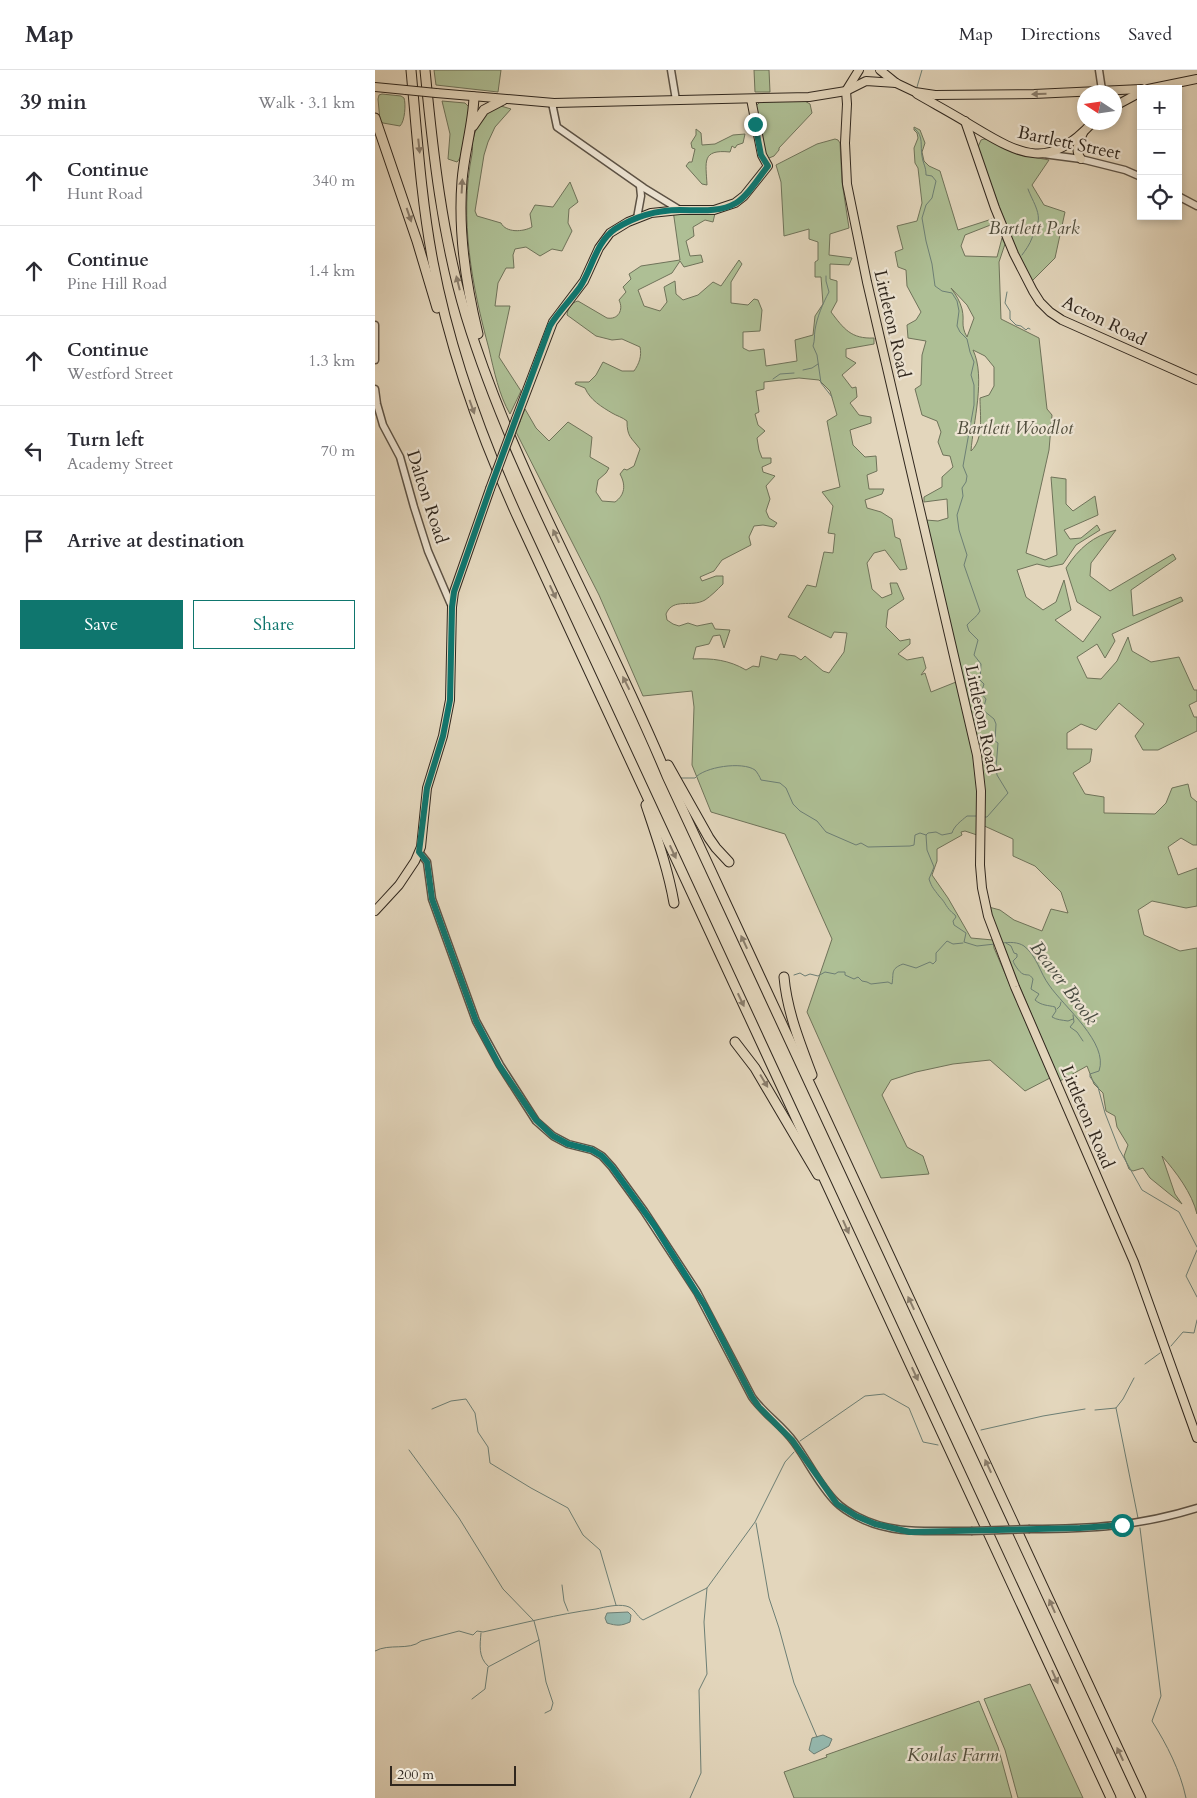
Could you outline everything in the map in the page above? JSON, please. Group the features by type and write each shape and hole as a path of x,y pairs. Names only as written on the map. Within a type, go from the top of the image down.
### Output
{"highway":[{"path":"411,70 425,210 433,262 442,306 465,387"},
{"path":"425,70 433,154 450,251 466,315 491,389 541,504 637,707 667,776 1141,1798"},
{"path":"474,97 462,188 464,256 473,312 491,389"},
{"path":"468,143 473,126 480,114 503,100"},
{"path":"375,118 417,241 451,352 500,480 1111,1798"},
{"path":"637,707 709,838 729,862"},
{"path":"631,760 661,846 674,903"},
{"path":"784,977 787,1000 795,1030 846,1161"},
{"path":"735,1042 755,1068 813,1168 832,1195"}],"main road":[{"path":"846,91 859,70"},
{"path":"880,70 896,83"},
{"path":"1168,85 1197,79"},
{"path":"375,87 552,103 809,97 846,91 866,81 896,83"},
{"name":"Bartlett Street","path":"896,83 947,110 992,138 1021,152 1041,154"},
{"name":"Littleton Road","path":"846,91 847,184 857,235 975,742 980,772 981,874 985,906 1002,955 1134,1262 1197,1438"},
{"path":"1122,91 1137,91"},
{"path":"915,92 954,96 1077,92"},
{"path":"1122,102 1137,93"},
{"path":"947,110 945,102 954,96"},
{"path":"375,911 399,885 419,852 427,788 443,736 450,700 452,607 456,586 546,338 555,319 584,280 605,238 614,230 637,218 657,212 714,210 735,203 744,196 768,166 761,155 751,99"},
{"name":"Acton Road","path":"965,121 1003,231 1040,302 1050,312 1063,320 1197,380"},
{"path":"1041,154 1061,147 1083,132"},
{"path":"1081,159 1077,155 1077,150 1083,132"},
{"path":"977,152 979,138 985,136 992,138"}],"street":[{"path":"671,70 676,100"},
{"path":"1099,70 1102,85"},
{"path":"552,103 557,127 640,186 680,210"},
{"name":"Bartlett Street","path":"1041,154 1081,159 1125,170 1137,175"},
{"path":"637,218 641,196 640,186"},
{"path":"1182,198 1197,206"},
{"path":"375,325 375,360"},
{"name":"Dalton Road","path":"375,389 383,425 400,456 420,528 452,607"},
{"path":"442,585 456,586"},
{"path":"419,852 427,862 432,899 476,1021 499,1065 536,1120 553,1136 568,1144 592,1150 602,1156 612,1167 659,1232 705,1306 752,1397 759,1407 792,1440 837,1504 856,1516 875,1524 910,1532 1122,1525 1168,1517 1197,1508"}],"green space":[{"path":"434,70 501,70 498,92 436,85"},
{"path":"754,70 769,70 770,92 755,92"},
{"path":"379,95 404,98 405,112 400,126 380,121 378,99"},
{"path":"803,100 810,104 812,113 779,148 774,156 769,158 764,155 755,107 760,102"},
{"path":"442,101 465,103 469,107 464,144 457,162 448,159 450,134"},
{"path":"501,106 511,109 495,127 488,142 484,155 475,211 477,216 501,223 507,229 520,231 528,229 532,227 530,214 535,205 553,207 570,182 578,202 569,209 568,223 572,231 562,251 552,249 540,256 526,247 515,249 513,255 514,268 506,268 498,283 495,306 510,306 499,357 521,391 510,414 497,383 477,301 467,228 468,178 473,139 477,128 486,114"},
{"name":"Bartlett Woodlot","path":"914,127 920,130 925,143 922,152 924,161 929,166 940,171 958,230 992,219 993,224 965,235 961,246 965,256 997,257 1002,238 1005,244 999,262 1001,319 1039,338 1047,409 1052,415 1049,450 1026,553 1045,560 1057,555 1051,477 1066,479 1066,504 1073,511 1095,496 1098,515 1064,530 1070,539 1081,538 1097,525 1100,530 1076,545 1063,564 1049,567 1037,564 1017,570 1026,597 1043,610 1056,602 1064,580 1071,610 1055,620 1083,642 1101,617 1077,602 1066,568 1081,549 1093,539 1116,530 1091,563 1090,576 1110,591 1173,554 1176,559 1131,590 1133,616 1181,597 1183,601 1112,634 1115,641 1105,658 1097,644 1077,657 1087,678 1101,679 1117,661 1128,637 1132,651 1151,662 1179,657 1194,690 1197,690 1197,701 1189,705 1194,717 1197,717 1197,731 1158,750 1143,750 1135,736 1144,724 1119,703 1096,730 1081,724 1067,733 1067,749 1092,749 1090,762 1073,773 1085,794 1104,797 1104,813 1155,814 1166,803 1172,788 1188,784 1191,797 1197,802 1197,845 1193,845 1181,838 1168,847 1178,875 1197,868 1197,906 1186,908 1152,901 1138,910 1144,935 1180,951 1197,948 1197,1214 1195,1206 1178,1176 1162,1156 1175,1194 1182,1204 1150,1178 1143,1168 1133,1171 1129,1169 1124,1156 1128,1145 1117,1127 1115,1116 1106,1111 1103,1093 1094,1084 1087,1066 1060,1081 985,906 1000,910 1014,920 1042,931 1051,909 1068,913 1061,892 1035,866 1013,856 1013,839 980,824 981,791 924,523 927,523 926,520 938,521 948,518 947,499 924,502 924,497 942,487 942,477 953,467 950,456 943,455 938,442 941,432 937,421 922,415 915,389 921,385 922,355 926,341 908,338 907,325 916,320 921,312 907,286 906,270 898,267 895,252 903,249 897,226 917,221 922,203 914,148 918,138","holes":["951,288 967,305 974,318 967,337 961,306","973,350 985,356 994,367 994,386 989,395 980,398 980,433 971,451 979,386 977,361"]},
{"path":"696,129 701,133 702,145 715,144 733,135 745,134 743,143 735,148 732,146 730,152 714,153 707,159 707,185 702,184 686,166 689,162 692,162 695,149 692,148 691,143 696,135"},
{"path":"835,139 840,143 842,182 849,228 830,234 829,255 852,258 849,265 830,264 830,279 837,281 837,301 831,312 849,332 859,337 874,338 874,344 846,349 846,357 856,363 842,375 852,388 856,387 857,397 850,403 859,415 871,417 871,423 850,430 853,445 865,457 876,456 877,471 867,475 869,489 884,489 882,494 865,500 867,508 881,512 892,519 895,537 900,539 907,569 900,570 885,550 874,553 867,563 872,589 882,598 892,594 890,583 897,583 904,599 888,610 886,627 900,641 910,639 910,644 898,654 907,660 923,657 926,668 921,675 925,673 931,692 956,682 973,755 977,790 977,835 965,831 961,832 962,835 937,849 937,861 932,875 971,938 993,940 994,948 1050,1078 1025,1091 990,1060 953,1064 891,1080 882,1095 907,1147 923,1156 929,1174 881,1178 807,1012 832,939 785,834 711,812 692,765 694,707 692,691 643,696 599,595 516,432 525,409 536,428 549,441 568,422 592,437 590,457 609,468 598,480 596,492 602,501 615,502 621,496 624,486 620,474 624,469 627,470 634,466 640,449 629,434 627,421 600,406 593,400 585,388 575,384 576,382 589,382 596,375 603,362 622,371 634,371 640,360 640,347 622,339 612,340 596,336 567,315 567,313 572,305 578,301 607,318 617,316 621,307 619,300 626,292 623,287 631,279 629,274 641,266 680,260 673,210 716,209 713,222 705,220 693,227 694,236 686,241 690,256 701,255 703,262 684,267 680,261 672,273 638,290 644,306 660,311 667,302 664,287 675,281 676,294 683,300 698,295 713,282 721,286 739,260 742,264 731,282 731,303 748,305 754,299 758,300 762,310 760,331 743,332 743,348 749,351 764,349 766,366 797,361 795,340 813,335 815,316 823,304 821,277 815,277 815,262 818,260 818,242 809,239 809,229 784,236 781,182 776,165 817,144","holes":["799,378 819,380 830,391 837,415 827,421 840,487 822,492 833,506 828,533 835,534 833,553 824,552 816,587 807,585 788,617 831,638 834,632 847,633 844,652 829,673 823,671 805,656 801,660 795,656 780,654 777,660 761,656 759,667 753,666 746,670 720,660 693,659 696,647 709,644 713,636 720,635 724,648 730,630 715,629 712,623 697,626 688,623 679,626 673,624 667,620 666,614 669,609 678,604 700,602 709,597 723,584 723,576 716,576 702,581 700,577 714,571 722,560 751,545 749,537 754,526 774,527 777,523 769,518 766,511 770,499 766,486 775,476 763,472 762,467 771,463 771,458 762,458 759,450 757,438 765,431 758,425 755,414 759,412 756,391 764,389 764,382"]},
{"name":"Bartlett Park","path":"981,140 990,140 1016,154 1049,160 1032,185 1044,205 1065,212 1055,258 1032,281 1009,232 978,147"},
{"name":"Koulas Farm","path":"1030,1684 1083,1798 1018,1798 1005,1750 984,1699"},
{"name":"Koulas Farm","path":"979,1701 998,1747 1012,1798 794,1798 784,1772 827,1757 826,1755"}],"water":[{"path":"628,1612 631,1615 630,1622 624,1624 607,1623 605,1618 607,1613"},
{"path":"823,1735 832,1739 829,1746 814,1754 809,1750 812,1738"}],"waterway":[{"name":"Beaver Brook","path":"917,87 922,70"},
{"name":"Beaver Brook","path":"915,129 921,138 926,175 932,176 936,181 932,198 926,205 922,218 935,286 942,291 952,293 957,301 959,311 957,326 967,339 974,362 971,375 974,385 974,405 963,466 967,476 962,488 963,496 957,515 959,530 967,555 964,565 980,611 967,625 969,631 978,640 974,655 981,664 980,680 984,684 981,693 986,699 983,710 994,719 996,724 995,741 998,743 997,775 1008,793 987,817 984,817"},
{"path":"1022,255 1030,243 1033,230 1037,226 1038,221 1037,210 1028,189"},
{"path":"826,276 829,292 817,320 813,346 817,355 821,383 832,397"},
{"path":"1007,292 1005,303 1010,311 1010,319 1016,325 1026,330 1030,329"},
{"path":"803,370 818,364"},
{"path":"773,379 780,374 794,373"},
{"path":"680,778 695,778 706,771 723,766 749,767 755,770 761,780 780,783 786,788 793,804 800,811 817,821 826,832 856,845 861,843 868,847 910,846 914,845 915,835 920,833 926,835"},
{"name":"Beaver Brook","path":"977,816 967,816 956,826 952,833 942,835 936,832 926,835 927,850 934,867 929,879 934,890 955,915 954,925 966,933 964,942 977,946 995,944"},
{"path":"794,975 800,973 805,976 810,974 818,976 825,972 835,974 845,972 845,975 854,979 858,977 862,981 871,984 888,982 892,984 893,972 899,966 903,964 916,968 930,962 933,964 936,961 936,953 947,941 953,944 963,943"},
{"name":"Beaver Brook","path":"1002,943 1011,942 1019,944 1028,950 1049,985 1092,1037 1098,1049 1100,1060 1099,1071 1090,1074 1090,1077 1098,1087 1105,1113 1119,1149 1142,1190 1179,1212 1197,1247"},
{"path":"1006,943 1017,954 1013,961 1017,968 1021,973 1029,975 1033,979 1031,989 1039,994 1035,1000 1055,1007 1056,1011 1052,1017 1068,1021 1073,1019"},
{"path":"1057,1009 1061,1002"},
{"path":"1073,1015 1074,1022 1070,1027 1077,1032 1083,1041"},
{"name":"Beaver Brook","path":"1197,1250 1186,1276 1197,1297"},
{"path":"1171,1346 1183,1332 1194,1333 1197,1320"},
{"path":"1145,1364 1160,1353"},
{"path":"1095,1410 1116,1408 1134,1378"},
{"path":"800,1441 865,1396 884,1394 909,1408 923,1442 938,1445"},
{"path":"432,1409 451,1401 466,1399 475,1413 478,1432 488,1447 490,1463 568,1508 583,1535 600,1550 616,1605"},
{"path":"1116,1408 1138,1518"},
{"path":"981,1430 1085,1409"},
{"path":"409,1450 459,1518 503,1589 534,1621 539,1640 488,1667 485,1689 472,1699"},
{"path":"375,1651 386,1647 411,1646 421,1641 459,1631 473,1635 477,1631 483,1632 553,1616 622,1605 629,1607 643,1620 707,1588 755,1522 785,1462 794,1452"},
{"path":"756,1523 769,1598 794,1683 817,1737"},
{"path":"1140,1528 1161,1696 1152,1721 1172,1758 1186,1798"},
{"path":"562,1585 564,1601 568,1611"},
{"path":"690,1798 701,1773 699,1690 707,1674 704,1622 707,1588"},
{"path":"481,1633 481,1655 488,1666"},
{"path":"539,1640 546,1682 553,1703 551,1710 545,1713"}],"route":[{"path":"755,124 761,155 768,166 744,196 735,203 714,210 680,210 651,213 614,230 605,238 584,280 550,326 465,557 454,592 450,700 443,736 427,788 422,842 419,852 427,862 432,899 476,1021 499,1065 523,1103 536,1120 553,1136 568,1144 592,1150 602,1156 612,1167 644,1210 705,1306 752,1397 759,1407 792,1440 837,1504 856,1516 875,1524 893,1530 910,1532 1080,1528 1122,1525"}]}
